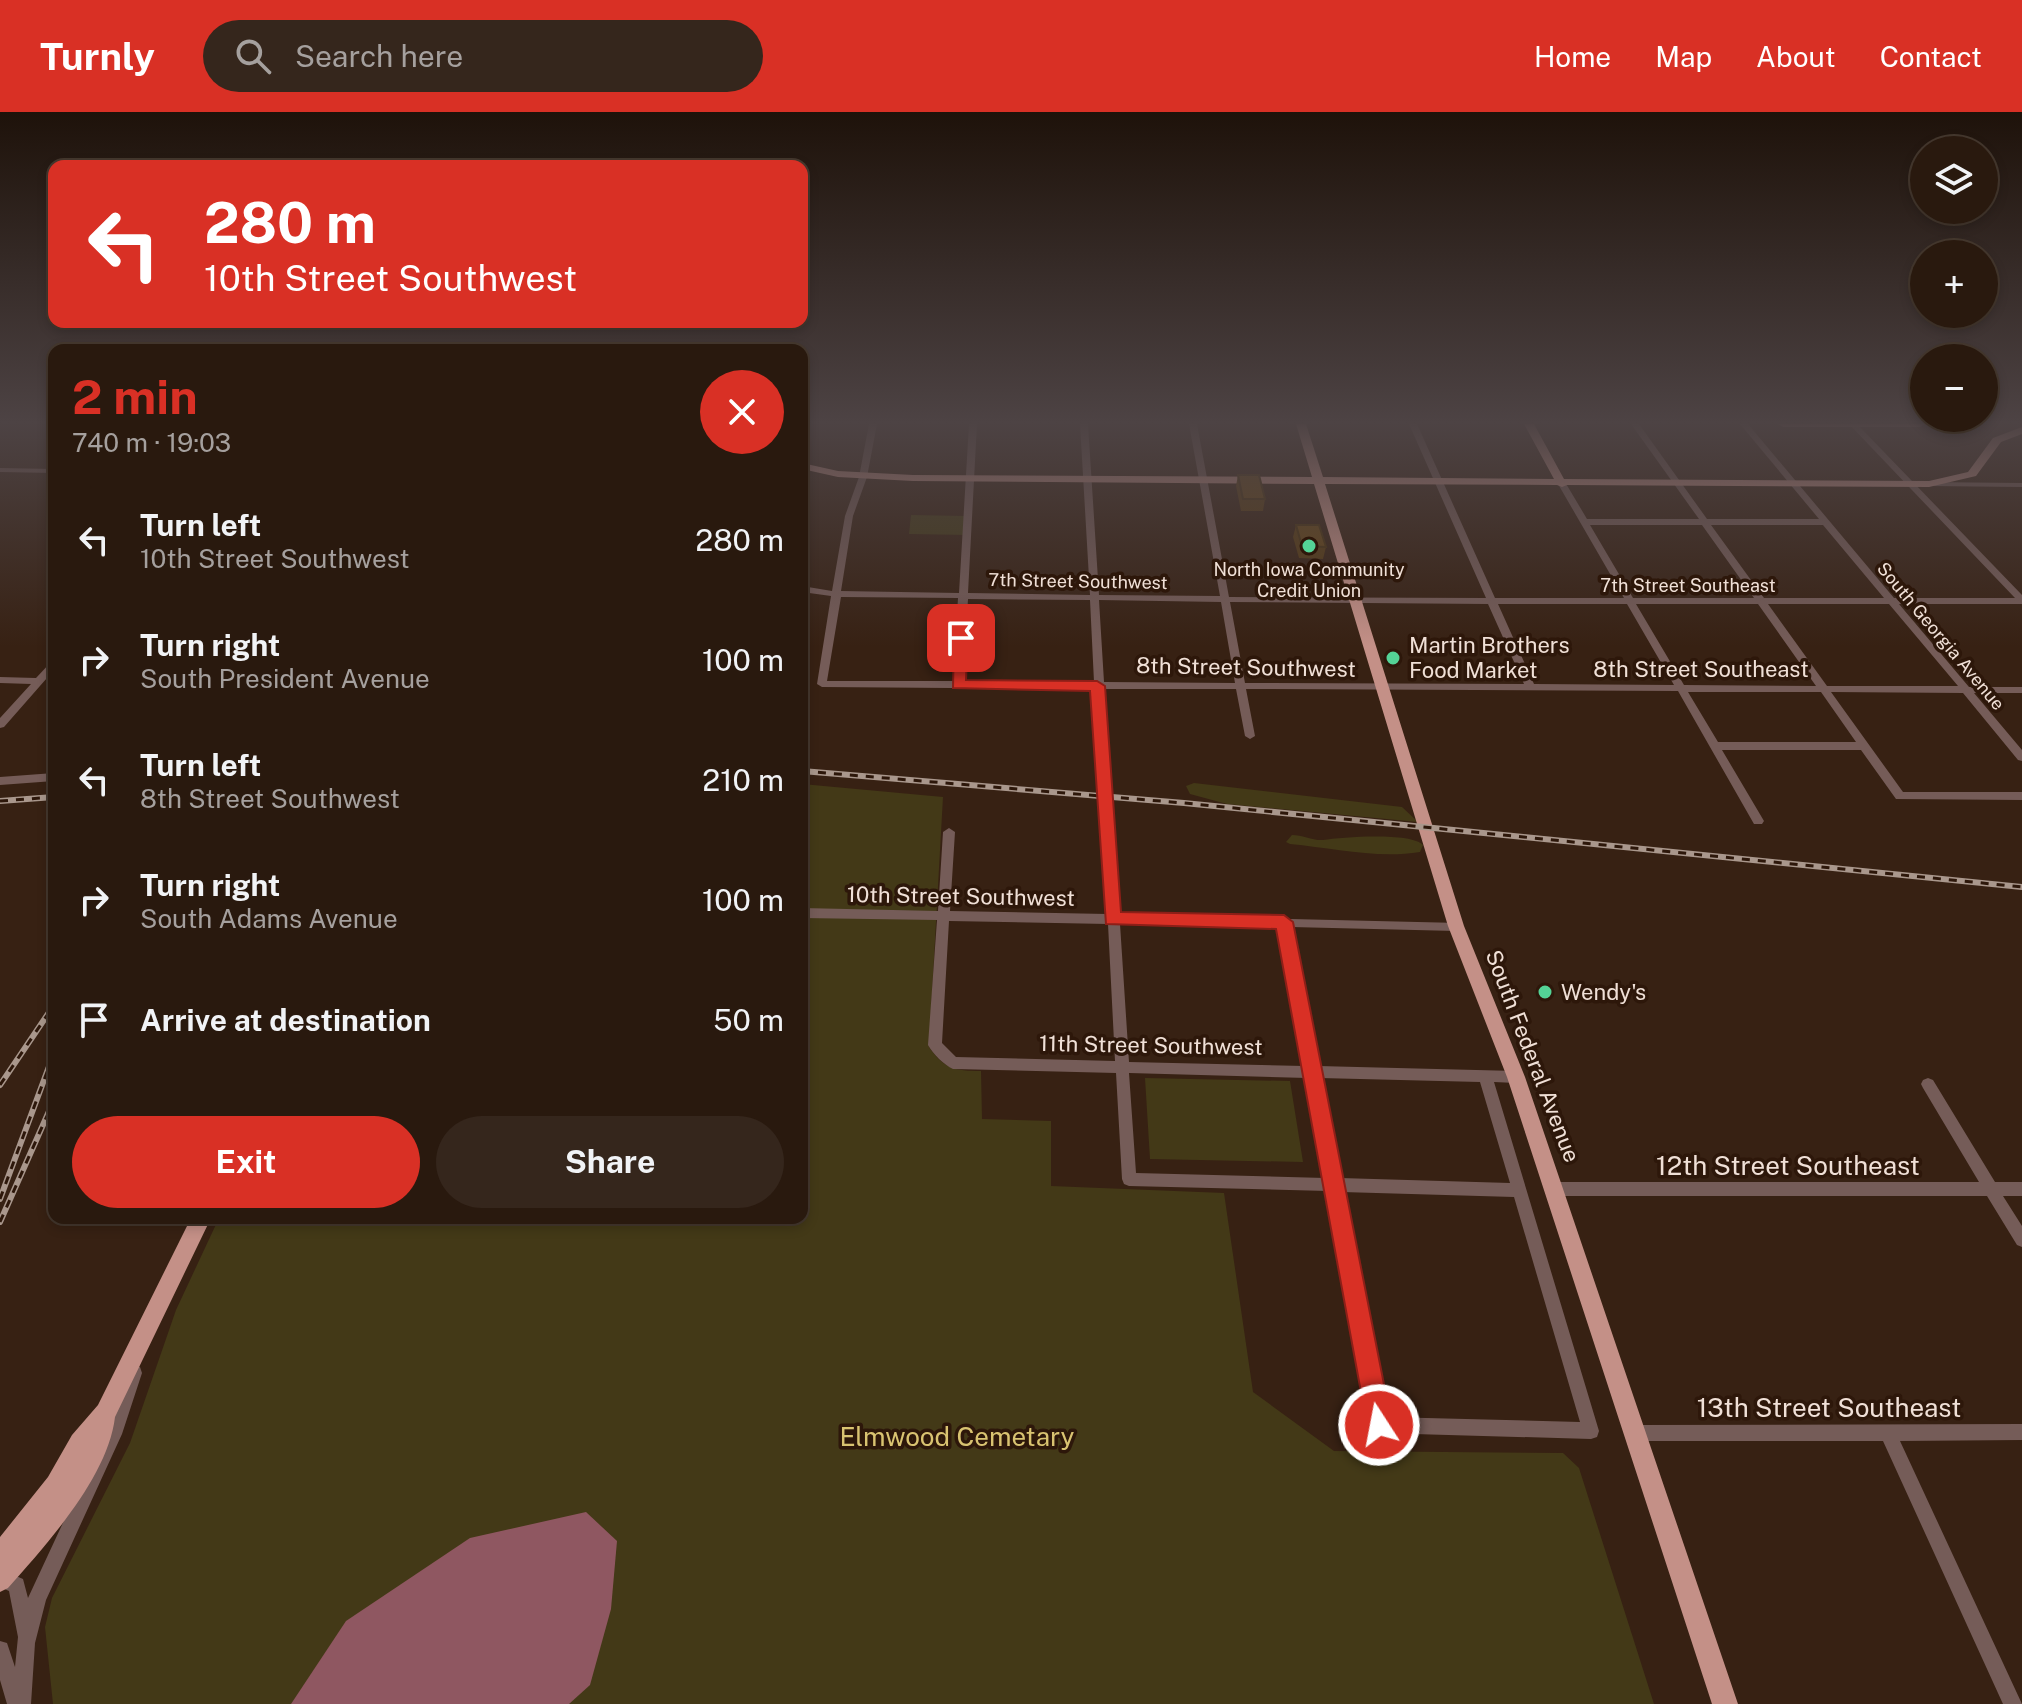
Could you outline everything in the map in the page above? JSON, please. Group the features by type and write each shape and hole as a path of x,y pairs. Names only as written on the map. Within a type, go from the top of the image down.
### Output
{"main road":[{"name":"South Federal Avenue","path":"1323,498 1456,926 1516,1077 1555,1189 1725,1704"},
{"path":"0,1573 62,1503 100,1440 106,1413 198,1224"}],"street":[{"path":"835,594 849,516 855,498"},
{"path":"958,685 968,498"},
{"path":"1088,498 1129,1179 1519,1190"},
{"path":"1207,498 1250,736"},
{"path":"1447,498 1531,689"},
{"path":"1570,498 1758,821"},
{"path":"1690,498 1900,796 2022,796"},
{"name":"South Georgia Avenue","path":"1807,498 2022,757"},
{"path":"1925,498 2022,601"},
{"path":"1584,522 1825,522"},
{"name":"7th Street Southwest","path":"808,590 835,594 1353,601"},
{"name":"8th Street Southwest","path":"835,594 822,684 1381,688"},
{"name":"7th Street Southeast","path":"1353,601 2022,601"},
{"path":"0,725 48,671"},
{"path":"0,680 48,680"},
{"name":"8th Street Southeast","path":"1381,688 2022,690"},
{"path":"1715,746 1864,746"},
{"path":"0,781 48,777"},
{"path":"943,916 949,832"},
{"name":"10th Street Southwest","path":"808,913 1456,926"},
{"name":"11th Street Southwest","path":"943,916 935,1045 953,1063 1516,1077"},
{"path":"1284,922 1379,1425 1591,1431 1485,1076"},
{"path":"1928,1084 2022,1240"},
{"name":"12th Street Southeast","path":"1555,1189 2022,1189"},
{"path":"19,1704 26,1643 37,1599 116,1428 158,1303"},
{"name":"13th Street Southeast","path":"1637,1433 2022,1432"},
{"path":"1888,1433 2013,1704"},
{"path":"0,1573 17,1585 26,1643"},
{"path":"0,1650 19,1704"}],"green space":[{"path":"911,515 968,516 967,535 909,534"},
{"path":"1194,783 1402,807 1418,822 1227,804 1190,794 1186,786"},
{"name":"Elmwood Cemetary","path":"808,785 943,797 929,1047 951,1067 981,1071 982,1119 1051,1121 1051,1186 1224,1193 1253,1392 1334,1451 1563,1453 1579,1468 1654,1704 53,1704 45,1627 52,1598 130,1443 176,1310 216,1224 808,1224"},
{"path":"1292,835 1319,840 1405,838 1423,845 1420,852 1371,854 1286,842"},
{"path":"1145,1078 1290,1081 1303,1162 1150,1159"}],"shaded area":[{"path":"586,1512 617,1541 611,1609 590,1685 569,1704 291,1704 346,1621 470,1538"}],"building":[{"path":"1296,525 1319,525 1326,547 1302,546"}],"railway":[{"path":"808,772 1184,803 2022,887"},
{"path":"0,801 48,797"},
{"path":"0,1085 48,1014"},
{"path":"0,1199 48,1069"},
{"path":"0,1222 48,1114"}],"place":[{"name":"North Iowa Community Credit Union","path":"1309,546"},
{"name":"Martin Brothers Food Market","path":"1393,658"},
{"name":"Wendy's","path":"1545,992"}],"route":[{"path":"961,638 958,685 1097,686 1112,919 1284,922 1379,1425"}]}
